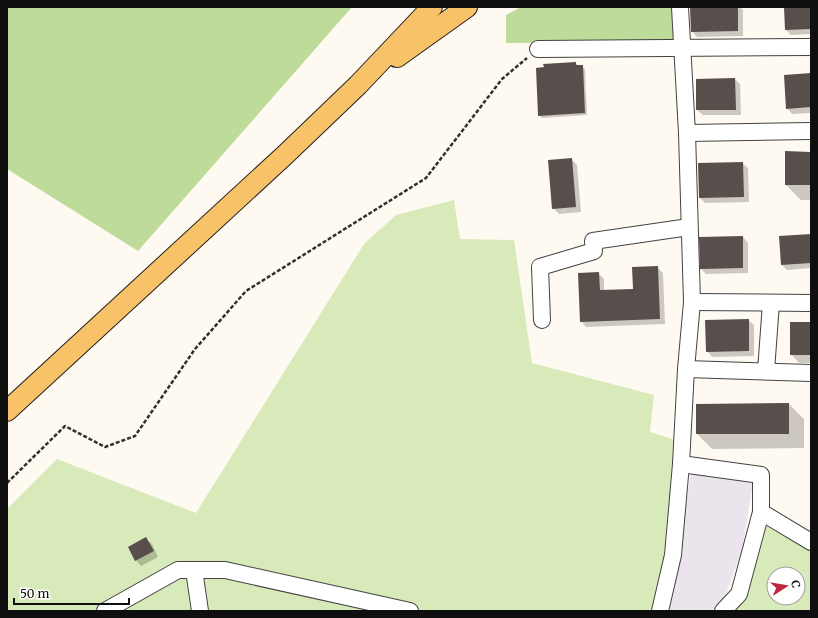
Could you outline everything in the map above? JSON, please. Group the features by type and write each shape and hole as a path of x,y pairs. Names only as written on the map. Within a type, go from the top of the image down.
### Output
{"main road":[{"path":"7,411 286,154 358,85 432,7"},
{"path":"358,85 467,7"}],"street":[{"path":"660,611 673,555 692,302 687,133 680,7"},
{"path":"538,49 811,47"},
{"path":"687,133 811,131"},
{"path":"542,320 540,267 594,251 593,241 689,227"},
{"path":"692,302 811,303"},
{"path":"766,371 771,303"},
{"path":"686,369 811,373"},
{"path":"681,464 761,475 761,512 739,594 723,611"},
{"path":"761,512 811,542"},
{"path":"105,611 178,570 225,570 403,610"},
{"path":"194,570 200,611"}],"path":[{"path":"7,483 65,426 105,447 135,436 195,349 246,291 426,178 502,79 538,49"}],"shaded area":[{"path":"691,472 753,483 742,550 725,597 711,611 665,611 678,557"}],"green space":[{"path":"7,7 352,7 138,251 7,169"},
{"path":"521,7 675,7 678,42 506,43 506,15"},
{"path":"454,200 460,239 514,240 532,363 654,395 650,432 682,442 658,611 7,611 7,509 57,459 196,513 364,244 396,215"},
{"path":"761,512 811,542 811,611 723,611 739,594"}],"building":[{"path":"690,7 738,7 738,31 691,32"},
{"path":"784,7 811,7 811,29 785,30"},
{"path":"576,62 576,65 583,65 585,113 538,116 536,68 544,67 543,64"},
{"path":"811,73 811,107 786,109 784,75"},
{"path":"735,78 736,110 696,110 696,79"},
{"path":"785,151 811,152 811,185 785,185"},
{"path":"572,158 576,207 552,209 548,160"},
{"path":"743,162 744,197 699,198 698,163"},
{"path":"811,234 811,263 781,265 779,236"},
{"path":"743,236 743,268 700,269 699,237"},
{"path":"658,266 660,319 580,322 578,273 599,272 600,290 633,289 632,267"},
{"path":"749,319 749,351 706,352 705,320"},
{"path":"790,322 811,322 811,355 790,355"},
{"path":"789,403 789,434 696,434 696,404"},
{"path":"146,537 154,551 135,561 128,547"}]}
